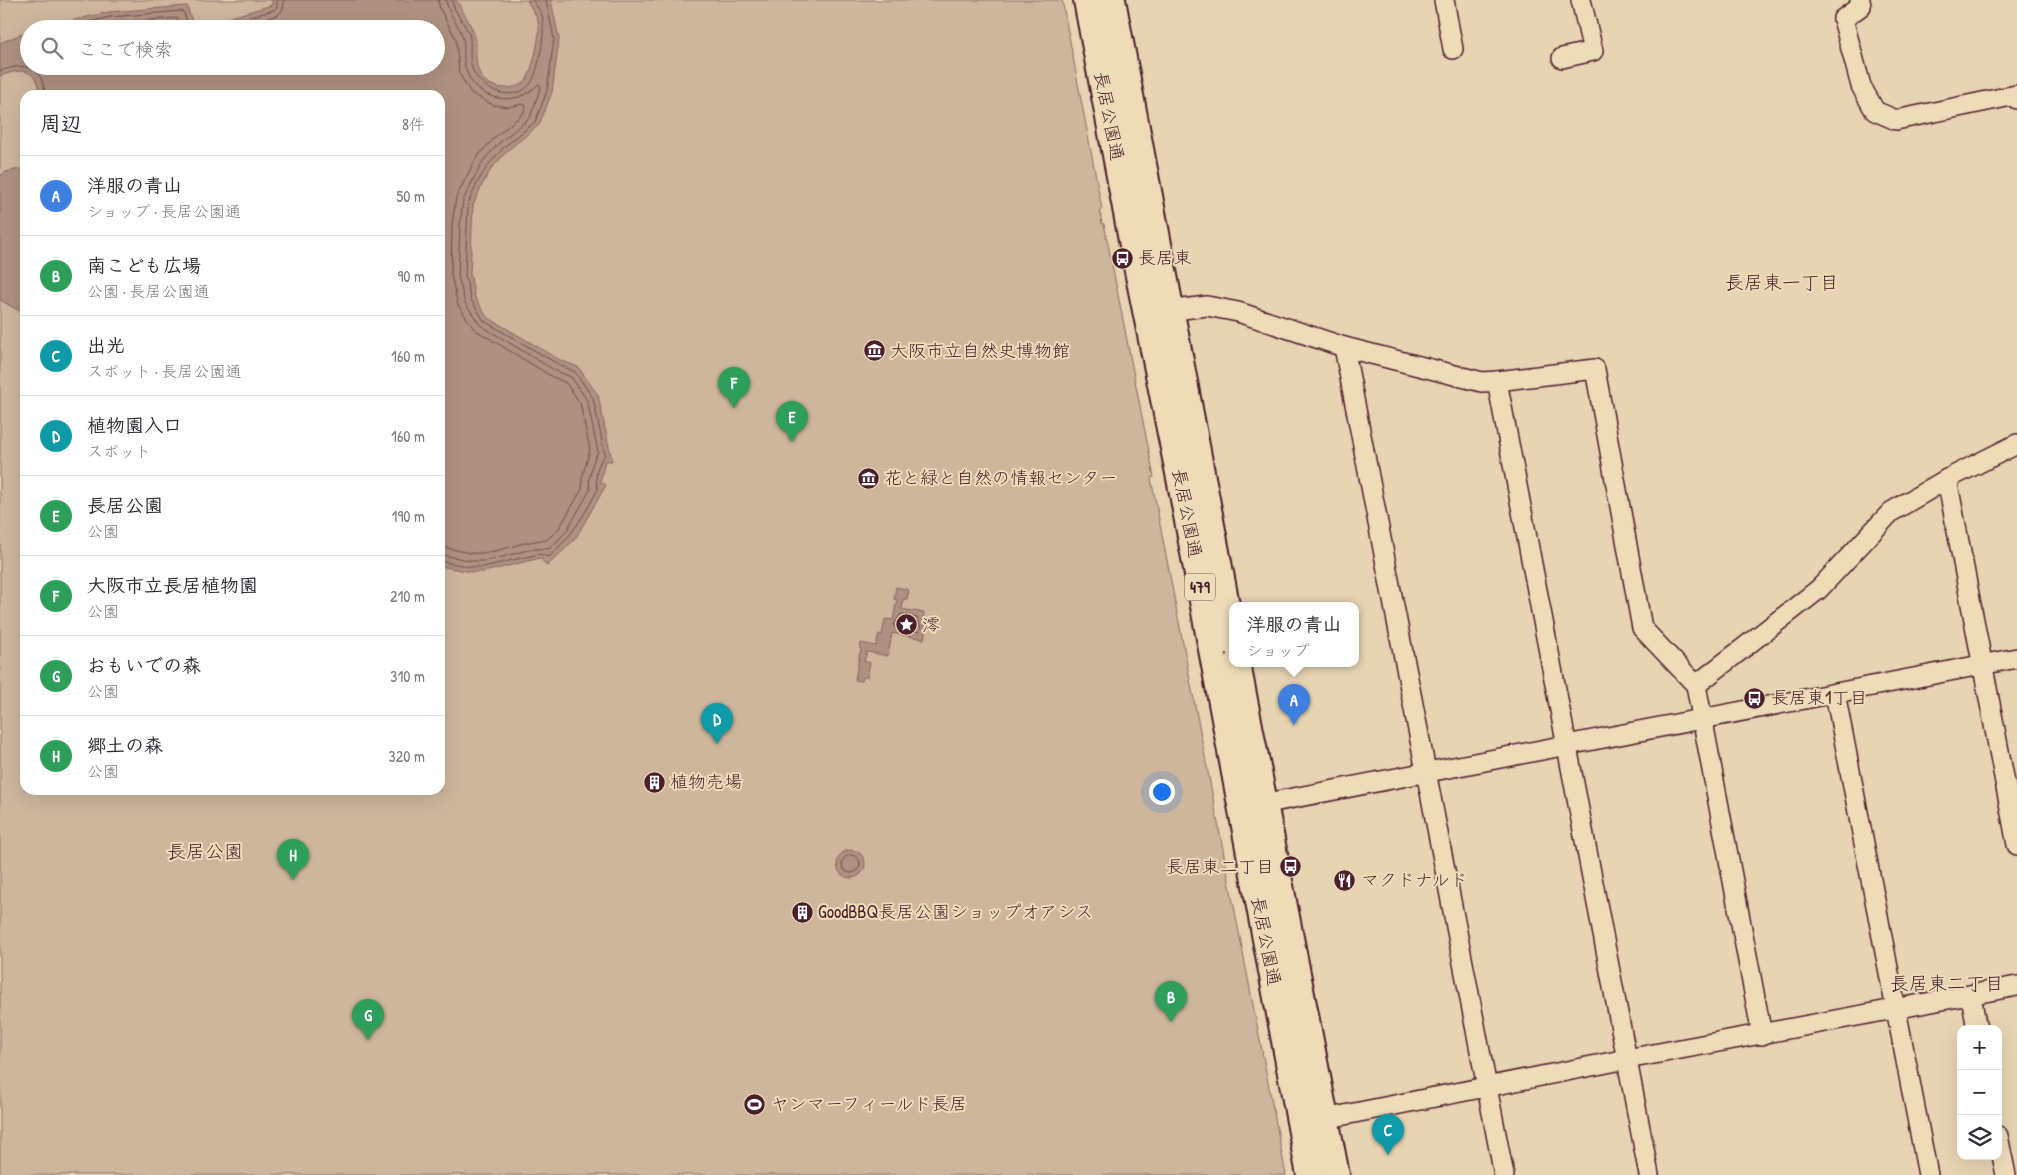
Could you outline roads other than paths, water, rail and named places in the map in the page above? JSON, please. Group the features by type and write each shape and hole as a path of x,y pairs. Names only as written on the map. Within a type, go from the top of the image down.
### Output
{"highway":[{"name":"長居公園通","path":"1087,0 1229,624"},
{"name":"長居公園通","path":"1112,0 1159,311 1183,493 1252,806 1326,1119 1336,1175"},
{"name":"長居公園通","path":"1237,667 1252,806 1300,1124 1310,1175"}],"street":[{"path":"1444,0 1453,48"},
{"path":"1562,58 1593,51 1581,0"},
{"path":"1861,3 1843,20 1861,86 1875,111 1896,120 2017,96"},
{"path":"1159,311 1207,306 1238,312 1344,347 1482,382 1595,369 1642,628 1696,685 1762,1035"},
{"path":"1344,347 1504,1175"},
{"path":"1497,381 1568,746 1648,1175"},
{"path":"1696,685 1819,589 1891,512 1947,479 2017,444"},
{"path":"1947,479 2017,845"},
{"path":"1252,806 2017,658"},
{"path":"1835,693 1898,1010 1928,1175"},
{"path":"1300,1124 1627,1059 1898,1010 2017,986"},
{"path":"1970,996 1976,1025"},
{"path":"2002,1156 2006,1175"}],"water":[{"path":"272,0 456,0 474,34 478,70 481,76 490,84 507,88 518,86 527,79 535,54 539,32 538,23 527,0 551,0 559,39 552,92 539,125 508,150 491,169 482,185 473,205 470,274 475,298 487,317 560,360 578,367 598,395 612,461 605,461 600,482 606,485 575,539 547,566 540,558 484,572 471,572 445,567 445,90 39,90 32,75 445,75 445,20 221,20 272,5"},
{"path":"187,6 191,20 75,20 109,12"},
{"path":"20,35 20,71 0,76 0,43"},
{"path":"20,169 20,311 0,300 0,176 6,172"},
{"path":"896,587 909,590 907,599 903,599 902,609 924,613 923,623 927,624 924,639 892,633 888,656 867,652 864,661 870,663 867,677 863,677 862,681 855,680 860,652 862,651 860,649 861,643 876,646 879,634 882,635 885,619 893,620 897,600 894,599"},
{"path":"851,850 861,854 865,864 861,874 851,878 841,874 837,864 841,854"}],"place":[{"name":"長居東","path":"1122,258"},
{"name":"大阪市立自然史博物館","path":"874,351"},
{"name":"大阪市立長居植物園","path":"734,408"},
{"name":"長居公園","path":"792,442"},
{"name":"花と緑と自然の情報センター","path":"868,478"},
{"name":"澪","path":"906,625"},
{"name":"長居東1丁目","path":"1755,698"},
{"name":"洋服の青山","path":"1294,725"},
{"name":"植物園入口","path":"717,744"},
{"name":"植物売場","path":"654,782"},
{"name":"長居東二丁目","path":"1290,867"},
{"name":"郷土の森","path":"293,880"},
{"name":"マクドナルド","path":"1345,880"},
{"name":"GoodBBQ長居公園ショップオアシス","path":"802,912"},
{"name":"南こども広場","path":"1171,1022"},
{"name":"おもいでの森","path":"368,1040"},
{"name":"ヤンマーフィールド長居","path":"755,1104"},
{"name":"出光","path":"1388,1155"}],"district":[{"name":"長居東一丁目","path":"1782,282"},
{"name":"長居公園","path":"205,851"},
{"name":"長居東二丁目","path":"1947,983"}]}
